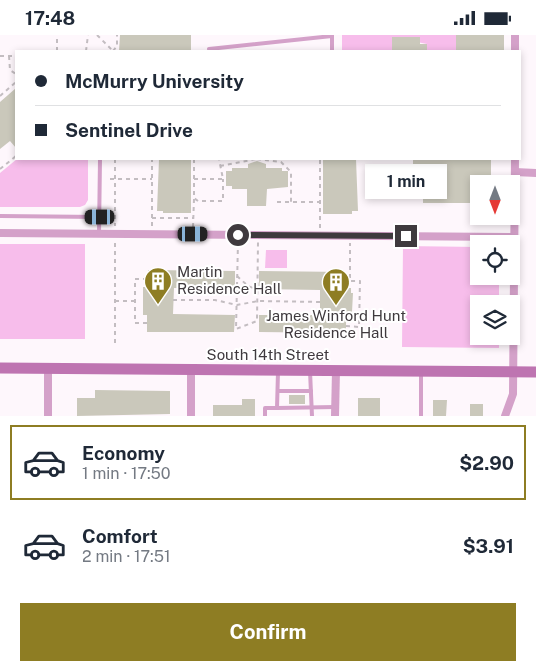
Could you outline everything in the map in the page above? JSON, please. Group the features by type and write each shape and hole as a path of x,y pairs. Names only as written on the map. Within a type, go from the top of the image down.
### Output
{"main road":[{"name":"South 14th Street","path":"0,368 536,372"}],"street":[{"path":"515,35 515,50"},
{"path":"514,235 515,160"},
{"path":"515,172 536,173"},
{"path":"0,233 470,236"},
{"path":"506,416 514,394 514,285"},
{"path":"48,368 48,416"},
{"path":"191,369 191,416"},
{"path":"336,371 336,416"}],"lane":[{"path":"210,49 332,36 332,50"},
{"path":"99,233 100,160"},
{"path":"0,216 100,217"},
{"path":"277,408 278,371"},
{"path":"310,371 312,416"},
{"path":"421,371 421,416"},
{"path":"278,391 311,391"},
{"path":"265,416 265,408 336,407"}],"path":[{"path":"57,35 57,50"},
{"path":"86,50 88,35"},
{"path":"97,35 112,50"},
{"path":"114,50 117,46 117,35"},
{"path":"0,56 15,56"},
{"path":"9,56 10,70 15,73"},
{"path":"0,96 15,83"},
{"path":"0,169 15,157"},
{"path":"115,160 115,343"},
{"path":"151,234 152,160"},
{"path":"152,218 193,218 194,160"},
{"path":"194,198 198,201 223,201 223,179 218,160"},
{"path":"220,166 251,160"},
{"path":"264,160 281,162 291,172 291,202"},
{"path":"320,160 320,235"},
{"path":"110,179 152,179"},
{"path":"194,179 223,179"},
{"path":"277,202 320,202"},
{"path":"238,235 236,329 257,321 258,235"},
{"path":"346,326 359,327 360,281 350,281 350,235"},
{"path":"237,276 248,286 258,290"},
{"path":"147,323 135,323 135,301 136,279 148,279"},
{"path":"173,300 215,300 237,305 258,301 320,302"},
{"path":"115,301 135,301"}],"shaded area":[{"path":"342,35 456,35 456,50 427,50 427,44 392,37 392,50 342,50"},
{"path":"16,160 88,160 88,200 85,205 80,207 0,207 0,173"},
{"path":"0,244 85,244 85,339 0,339"},
{"path":"403,246 470,247 470,285 499,285 499,295 470,295 470,345 499,345 499,348 402,347"},
{"path":"266,250 287,250 287,268 265,268"}],"building":[{"path":"120,35 191,35 191,50 119,50"},
{"path":"456,35 504,35 504,50 456,50"},
{"path":"392,37 420,37 420,44 427,44 427,50 392,50"},
{"path":"15,89 15,147 10,141 0,149 0,102"},
{"path":"159,160 191,160 191,213 163,213 163,211 157,211"},
{"path":"323,160 356,160 358,211 352,211 352,214 323,214"},
{"path":"413,160 491,160 491,175 470,175 470,203 423,203 423,193 413,193"},
{"path":"257,161 266,164 266,168 282,168 282,171 288,171 288,187 267,189 266,206 247,206 247,189 232,189 232,186 226,186 226,171 232,171 232,168 248,168 248,164"},
{"name":"Martin Residence Hall","path":"148,270 235,271 235,289 174,288 173,314 235,315 234,332 147,332 147,315 143,315 143,287 148,287"},
{"name":"James Winford Hunt Residence Hall","path":"259,271 346,272 346,288 351,288 351,293 353,293 351,317 346,317 346,333 259,332 259,315 320,315 320,290 259,289"},
{"path":"95,390 170,391 170,414 77,416 77,398 95,398"},
{"path":"289,395 305,395 305,404 289,404"},
{"path":"358,398 380,398 380,416 358,416"},
{"path":"242,399 255,399 255,416 213,416 213,405 242,405"},
{"path":"433,400 447,400 446,416 433,416"},
{"path":"470,404 483,404 483,416 470,416"}],"place":[{"name":"Martin Residence Hall","path":"158,305"},
{"name":"James Winford Hunt Residence Hall","path":"336,306"}],"route":[{"path":"238,235 406,236"}]}
